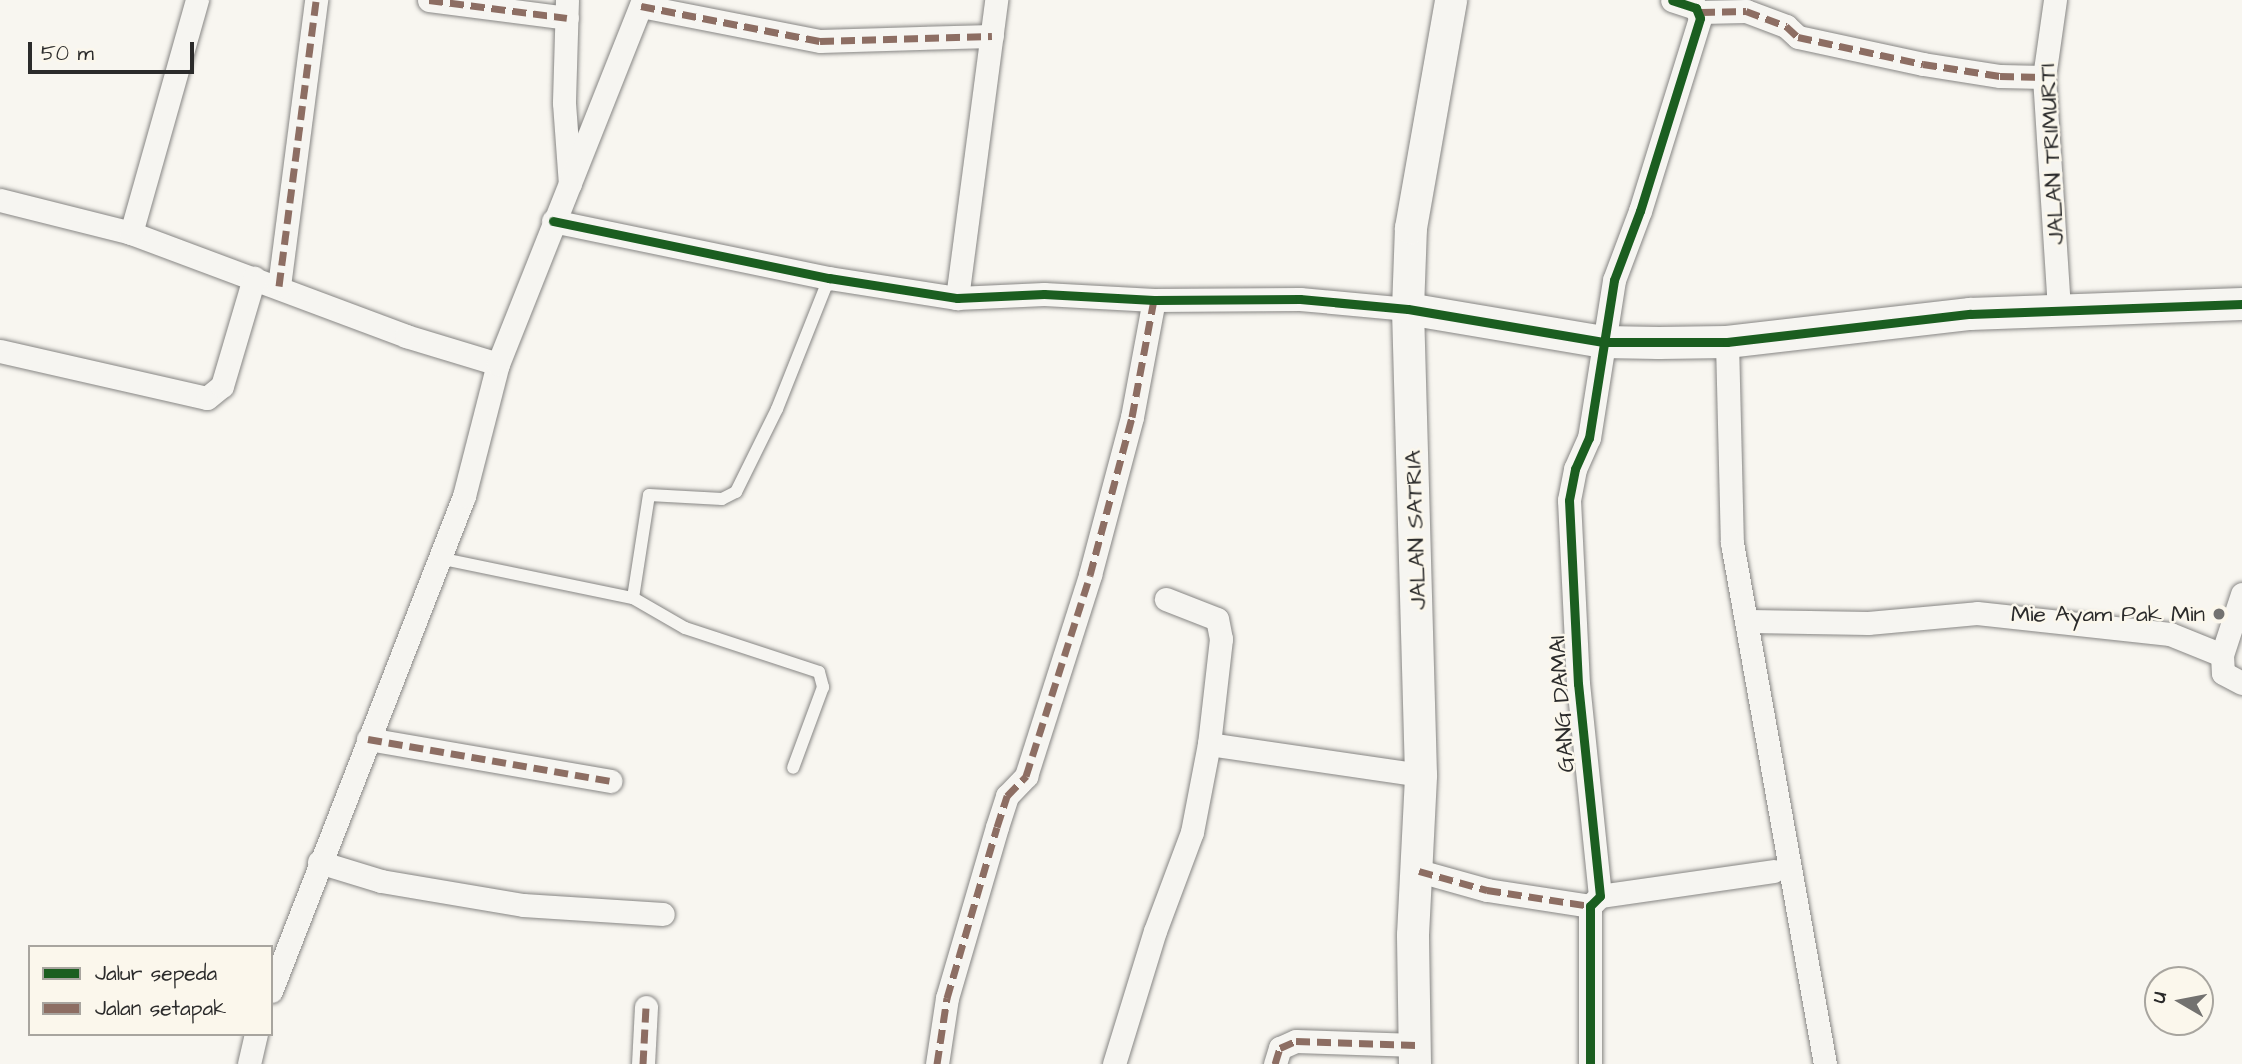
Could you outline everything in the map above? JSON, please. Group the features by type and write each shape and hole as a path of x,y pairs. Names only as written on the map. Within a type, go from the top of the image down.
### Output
{"street":[{"path":"131,233 197,0"},
{"path":"279,286 317,0"},
{"path":"429,0 567,9 564,103 570,191"},
{"path":"957,298 996,0"},
{"name":"JALAN SATRIA","path":"1415,1054 1413,934 1419,871 1421,775 1408,309 1411,228 1451,0"},
{"path":"1672,0 1700,12 1746,11 1786,26 1798,37 1923,64 2000,76 2045,77"},
{"name":"JALAN TRIMURTI","path":"2055,0 2045,77 2059,308"},
{"path":"273,986 464,496 498,364 553,221 570,191 642,3 820,41 992,36"},
{"name":"GANG DAMAI","path":"1590,1064 1595,901 1578,684 1569,500 1575,469 1589,438 1614,279 1640,211 1700,12"},
{"path":"0,200 131,233 279,286 406,336 498,364"},
{"path":"553,221 829,278 957,298 1044,294 1154,300 1300,299 1408,309 1603,342 1727,342 2059,308 2242,304"},
{"path":"0,351 207,398 222,386 254,278"},
{"path":"937,1064 947,998 997,827 1007,796 1026,776 1090,575 1132,417 1154,300"},
{"path":"1727,342 1732,544 1750,621 1825,1064"},
{"path":"2242,594 2222,655 2223,673 2242,682"},
{"path":"1114,1064 1155,931 1192,832 1209,744 1221,627 1217,619 1166,599"},
{"path":"1750,621 1868,622 1977,613 2170,634 2222,655"},
{"path":"368,739 610,781"},
{"path":"1209,744 1421,775"},
{"path":"320,863 381,881 523,905 663,914"},
{"path":"1419,871 1487,890 1595,901 1773,871"},
{"path":"643,1064 646,1007"},
{"path":"249,1064 256,1036"},
{"path":"1275,1064 1280,1048 1296,1041 1415,1054"}],"lane":[{"path":"633,598 649,495 722,499 736,492 777,409 829,278"},
{"path":"439,558 633,598 685,628 819,672 823,687 793,768"}],"marked path":[{"path":"279,286 316,0"},
{"path":"429,0 567,18"},
{"path":"641,6 820,41 992,36"},
{"path":"1701,12 1746,11 1786,26 1798,37 1923,64 2000,76 2044,77"},
{"path":"937,1064 947,998 997,827 1007,796 1026,776 1090,575 1132,417 1154,300"},
{"path":"368,739 610,781"},
{"path":"1419,871 1487,890 1590,906"},
{"path":"643,1064 646,1007"},
{"path":"1275,1064 1280,1048 1296,1041 1416,1045"}],"cycle path":[{"path":"1590,1064 1590,906 1600,896 1578,684 1569,500 1575,469 1589,438 1614,280 1640,211 1700,18 1696,8 1672,0"},
{"path":"553,221 829,278 957,298 1044,294 1154,300 1300,299 1408,309 1603,342 1727,342 1970,314 2242,304"}],"place":[{"name":"Mie Ayam Pak Min","path":"2219,614"}]}
